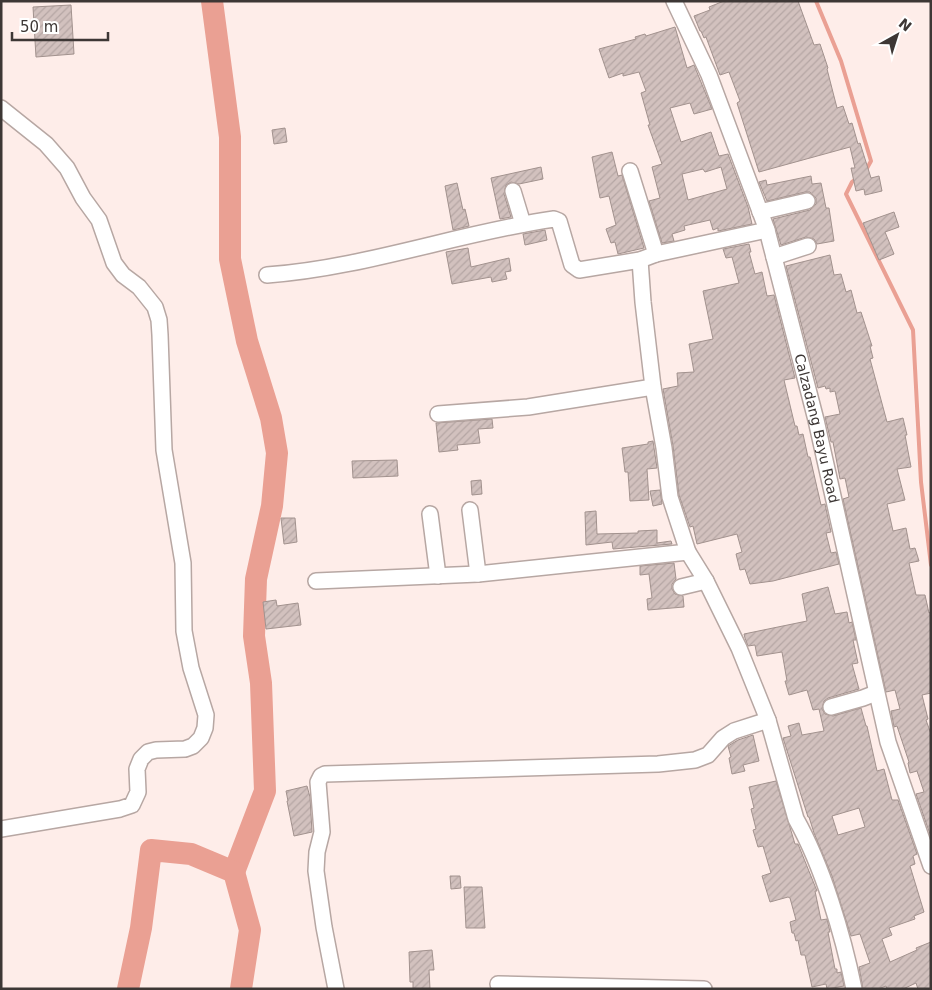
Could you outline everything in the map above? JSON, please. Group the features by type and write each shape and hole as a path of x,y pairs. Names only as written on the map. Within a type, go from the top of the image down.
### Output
{"street":[{"name":"Calzadang Bayu Road","path":"674,1 708,75 767,230 816,420 888,742 931,866"},
{"path":"1,108 46,144 67,168 83,198 99,220 114,263 123,275 139,287 155,307 159,320 160,335 164,450 183,563 184,631 191,668 206,715 205,728 201,738 194,746 186,750 156,750 148,752 141,758 138,769 138,792 132,805 120,810 1,829"},
{"path":"630,171 656,254"},
{"path":"513,191 523,224"},
{"path":"760,212 806,201"},
{"path":"267,275 295,273 358,261 523,224 554,219 559,221 572,264 579,270 640,260 656,254 767,230"},
{"path":"774,257 808,246"},
{"path":"640,260 653,388 664,448 670,497 688,552 706,581 739,648 768,720 796,819 826,887 848,960 854,989"},
{"path":"438,414 528,407 653,388"},
{"path":"470,510 478,574"},
{"path":"430,514 438,576"},
{"path":"316,581 478,574 688,552"},
{"path":"681,587 706,581"},
{"path":"831,707 876,693"},
{"path":"336,989 324,928 316,871 317,852 322,832 318,782 321,776 325,774 658,764 695,760 708,755 723,738 768,720"},
{"path":"498,984 704,989"}],"building":[{"path":"724,1 798,1 814,45 820,44 828,68 837,108 843,106 849,124 852,123 858,144 860,143 871,178 879,176 882,191 865,195 864,189 856,191 851,168 855,168 850,147 759,172 737,103 740,101 729,72 720,75 706,37 704,38 700,31 694,16 710,10 709,7"},
{"path":"71,5 74,54 36,57 33,7"},
{"path":"675,27 687,68 694,65 712,109 694,114 690,103 670,108 681,142 711,132 719,156 728,154 748,207 752,224 718,231 718,228 713,230 710,220 684,226 685,230 672,234 674,241 662,243 649,201 660,198 652,167 662,164 648,125 650,125 641,93 646,91 639,72 623,76 623,73 609,78 599,49 636,39 635,37 645,34 646,36","holes":["721,167 727,189 688,200 682,174 703,169 705,172"]},
{"path":"285,128 287,142 274,144 272,130"},
{"path":"612,152 618,176 622,175 644,248 618,254 615,242 611,243 606,229 616,225 609,196 600,198 592,157"},
{"path":"541,167 543,179 519,184 511,182 506,185 504,194 511,217 500,219 491,178"},
{"path":"811,176 812,184 821,183 826,208 829,208 834,241 817,244 814,239 806,237 781,245 773,219 810,210 816,204 816,198 810,192 805,192 767,201 759,182 766,180 767,185"},
{"path":"457,183 469,226 453,230 445,186"},
{"path":"894,212 899,227 885,232 894,254 879,260 863,223"},
{"path":"545,230 547,240 525,245 523,234"},
{"path":"749,244 751,252 749,252 755,274 762,272 767,296 774,295 795,378 784,380 795,426 797,426 799,435 803,434 821,505 825,504 831,532 826,533 831,553 836,552 839,564 773,581 750,584 745,569 740,570 736,554 742,552 737,534 697,544 693,526 690,527 679,495 663,389 678,386 677,373 694,372 689,344 713,339 703,291 739,283 732,257 726,258 723,249"},
{"path":"468,248 471,267 509,258 511,271 505,272 507,279 492,282 491,277 452,284 446,252"},
{"path":"830,255 834,275 841,274 846,292 851,290 857,313 861,312 872,346 870,346 873,358 870,359 887,422 903,418 907,435 905,435 911,467 897,469 905,500 887,504 893,531 906,528 910,549 915,548 919,561 909,563 916,595 925,595 929,613 931,612 931,693 922,695 928,719 926,720 931,734 931,837 916,794 924,792 917,771 910,773 909,762 897,726 894,727 891,711 900,709 895,690 886,692 843,499 849,497 845,478 840,479 833,442 831,442 825,417 840,414 835,391 830,392 830,388 826,389 825,386 818,388 786,266"},
{"path":"492,419 493,428 478,429 480,443 457,445 458,450 439,452 436,423"},
{"path":"653,441 657,468 647,469 649,500 630,501 628,472 625,472 622,448 648,444 648,442"},
{"path":"397,460 398,476 353,478 352,461"},
{"path":"481,480 482,494 472,495 471,481"},
{"path":"660,490 662,504 653,506 650,491"},
{"path":"596,511 597,534 638,533 638,531 657,530 657,543 671,541 672,544 613,549 612,542 586,545 585,512"},
{"path":"281,518 295,518 297,542 284,544"},
{"path":"674,563 676,579 672,584 672,589 675,594 683,596 684,607 648,610 647,599 652,598 649,574 640,575 640,566"},
{"path":"828,587 835,614 847,612 849,623 852,622 856,640 853,640 858,663 852,664 859,689 828,698 824,701 822,709 825,714 833,716 861,708 877,771 884,769 892,800 898,800 917,854 913,856 915,864 910,866 924,912 914,916 915,919 889,928 892,935 882,939 890,962 931,942 931,989 918,989 916,983 903,989 887,989 886,986 878,989 863,989 859,967 870,963 860,934 851,936 832,876 808,817 783,738 791,736 788,726 799,723 802,735 824,731 819,709 813,710 807,690 789,695 785,681 787,681 782,652 757,656 755,645 748,646 745,638 744,634 807,621 802,594","holes":["859,808 865,827 838,835 832,816"]},
{"path":"276,600 277,606 298,603 301,625 266,629 263,602"},
{"path":"753,735 759,761 743,765 745,771 732,774 728,746"},
{"path":"776,781 795,844 798,844 817,891 815,891 821,920 827,919 835,969 837,969 837,973 841,972 844,986 827,989 826,984 812,987 805,955 801,955 798,940 796,941 794,933 792,933 790,922 796,920 790,898 770,902 762,876 771,873 763,846 758,847 753,830 756,829 751,809 754,808 749,787"},
{"path":"307,786 310,797 312,832 294,836 286,791"},
{"path":"450,876 460,876 461,888 451,889"},
{"path":"464,887 482,887 485,928 466,928"},
{"path":"432,950 434,970 429,970 430,989 413,989 413,982 410,982 409,952"}],"waterway":[{"path":"212,1 230,137 230,259 247,341 271,418 277,453 272,506 256,579 254,636 261,683 265,791 234,872"},
{"path":"816,1 841,61 871,161 866,170"},
{"path":"857,178 852,182 846,194 913,330 921,482 931,565"},
{"path":"128,989 141,928 151,850 191,854 234,872 250,930 241,989"}]}
